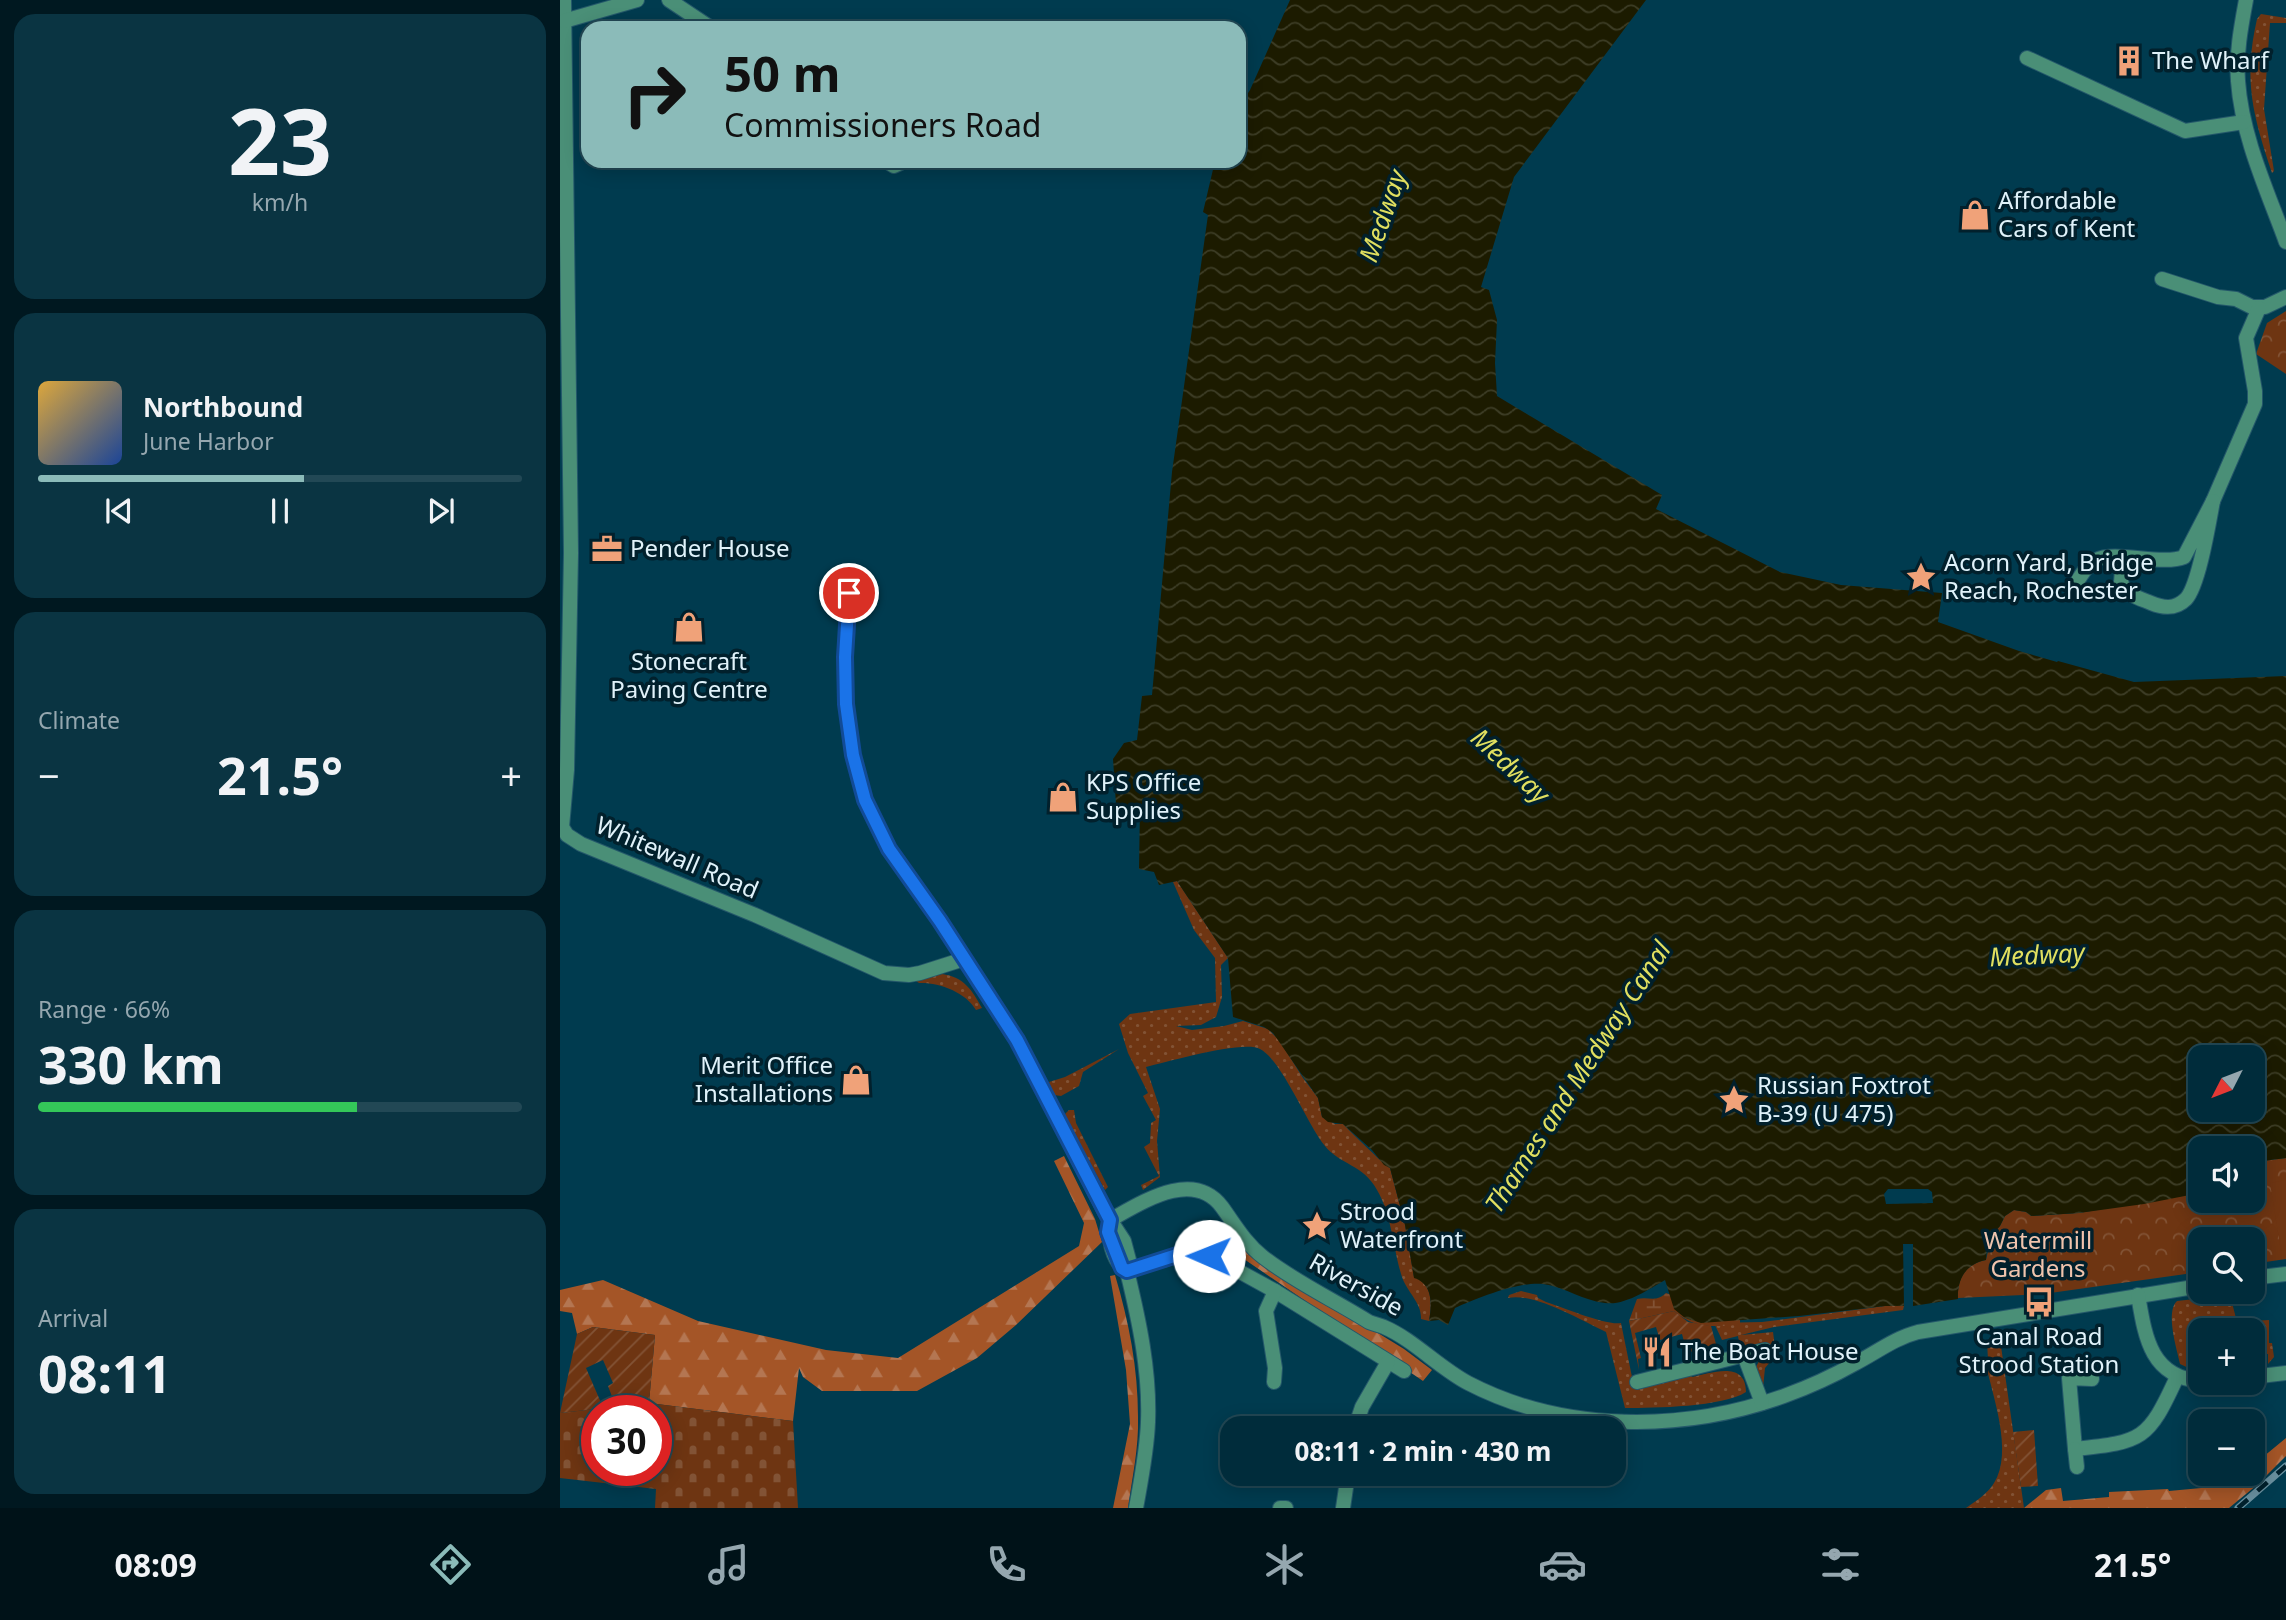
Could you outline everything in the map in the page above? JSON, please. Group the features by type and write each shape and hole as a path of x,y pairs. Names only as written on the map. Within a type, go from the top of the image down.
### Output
{"street":[{"name":"Whitewall Road","path":"564,0 571,553 567,770 562,827 581,844 755,915 884,973 909,975 964,959"},
{"path":"564,20 638,0"},
{"path":"669,0 700,21"},
{"path":"2246,0 2239,36 2238,78 2244,122 2286,242"},
{"path":"2027,58 2185,131 2244,122"},
{"path":"2162,279 2259,308 2270,306 2286,297"},
{"path":"2078,580 2095,560 2184,557 2213,500 2255,404 2246,338 2259,308"},
{"path":"2123,558 2121,582 2129,594 2165,607 2183,601 2192,587 2213,500"},
{"path":"850,582 845,657 846,704 853,755 865,800 889,849 1017,1040 1110,1220 1124,1241 1129,1263 1127,1271 1140,1323 1147,1389 1147,1435 1136,1508"},
{"name":"Riverside","path":"1110,1220 1162,1194 1188,1190 1207,1194 1220,1205 1240,1234 1266,1259 1369,1322 1385,1327 1478,1388 1541,1410 1582,1418 1620,1421 1692,1418 1762,1403 1824,1380 1910,1334 2188,1288"},
{"path":"1127,1271 1175,1256 1199,1254 1220,1260 1404,1371"},
{"path":"2265,1277 2286,1274"},
{"path":"1274,1382 1275,1368 1265,1311 1275,1292"},
{"path":"2138,1295 2144,1331 2150,1347 2162,1366 2177,1377 2188,1379"},
{"path":"1637,1382 1765,1350"},
{"path":"1744,1355 1762,1403"},
{"path":"1359,1416 1388,1362"},
{"path":"2265,1375 2286,1373"},
{"path":"2076,1449 2120,1444 2138,1437 2158,1416 2177,1377"},
{"path":"2077,1467 2068,1378 2092,1379"},
{"path":"1343,1508 1346,1486"},
{"path":"1280,1508 1286,1508"}],"green space":[{"path":"2261,14 2286,18 2286,23 2270,23 2264,109 2274,171 2272,173 2252,98 2253,41 2257,19"},
{"path":"2286,311 2286,374 2256,354 2267,323"},
{"path":"1177,881 1228,958 1221,965 1222,997 1216,1017 1201,1025 1176,1026 1192,1030 1243,1021 1268,1029 1279,1040 1318,1098 1322,1117 1335,1124 1343,1124 1390,1168 1405,1225 1414,1277 1425,1284 1430,1295 1429,1321 1421,1319 1417,1303 1402,1277 1389,1221 1377,1190 1365,1175 1325,1146 1277,1066 1260,1049 1222,1049 1146,1067 1160,1109 1157,1141 1160,1177 1143,1190 1141,1185 1159,1176 1144,1147 1150,1143 1151,1123 1156,1120 1143,1096 1148,1093 1128,1053 1119,1024 1130,1014 1216,1002 1215,958 1194,930 1173,882"},
{"path":"942,974 962,981 982,1008 976,1010 966,998 951,989 916,981"},
{"path":"1119,1049 1083,1072 1079,1086 1061,1096 1054,1095 1049,1082 1065,1077"},
{"path":"1074,1110 1076,1123 1108,1187 1105,1190 1066,1119 1065,1114"},
{"path":"1064,1156 1095,1219 1102,1242 1016,1325 977,1358 917,1391 822,1391 803,1377 799,1368 793,1421 672,1406 672,1395 650,1395 655,1335 593,1327 577,1334 572,1313 560,1311 560,1290 603,1280 698,1321 826,1350 898,1358 1079,1246 1084,1223 1054,1161"},
{"name":"Watermill Gardens","path":"2286,1158 2286,1259 2265,1262 2265,1227 2188,1227 2188,1274 2043,1294 1958,1298 1961,1278 1973,1265 1986,1260 1992,1235 2005,1216 2014,1210 2026,1212 2031,1216 2079,1213 2188,1195 2188,1213 2265,1213 2265,1161"},
{"path":"2286,1180 2286,1250 2281,1251 2270,1183"},
{"path":"1231,1232 1261,1261 1404,1349 1432,1370 1423,1381 1238,1255 1212,1241 1214,1235"},
{"path":"1115,1275 1132,1345 1138,1399 1135,1463 1128,1508 1113,1508 1130,1424 1126,1370 1110,1276"},
{"path":"1521,1291 1537,1295 1546,1302 1584,1316 1621,1323 1632,1377 1691,1374 1692,1377 1734,1372 1744,1382 1746,1392 1705,1404 1625,1408 1606,1332 1544,1303 1519,1297 1508,1298 1509,1295"},
{"path":"1666,1293 1740,1319 1740,1325 1697,1324 1674,1311 1629,1321 1637,1299 1656,1299"},
{"path":"2188,1300 2188,1304 2232,1304 2236,1318 2188,1318 2188,1368 2180,1364 2172,1322 2177,1301"},
{"path":"1885,1306 1904,1306 1903,1310 1774,1327 1741,1335 1773,1332 1776,1355 1765,1368 1763,1388 1756,1367 1761,1357 1740,1349 1738,1336 1722,1340 1714,1323 1762,1322"},
{"path":"1674,1311 1688,1322 1711,1326 1716,1344 1687,1353 1682,1334 1660,1340 1656,1327 1635,1333 1641,1358 1638,1359 1639,1370 1629,1321"},
{"path":"2265,1320 2269,1320 2269,1343 2272,1343 2274,1357 2268,1364 2268,1354 2265,1354"},
{"path":"593,1327 655,1335 650,1395 611,1395 608,1386 613,1383 603,1360 586,1368 598,1395 581,1395 581,1411 560,1413 577,1334"},
{"path":"1999,1332 2024,1508 1966,1508 1982,1497 1994,1483 2000,1470 2000,1423 1985,1361 1988,1360 1987,1341"},
{"path":"672,1406 793,1421 798,1508 655,1508 656,1489 630,1486 672,1486"},
{"path":"581,1411 581,1480 560,1478 560,1413"},
{"path":"2034,1430 2038,1486 2021,1487 2013,1432"},
{"path":"2286,1438 2286,1456 2265,1477 2265,1455"},
{"path":"2256,1486 2229,1508 2024,1508 2046,1490 2061,1488 2063,1501 2109,1497 2109,1492"}],"water":[{"path":"1290,0 1646,0 1514,177 1481,287 1489,290 1497,320 1497,396 1662,495 1656,509 1780,572 1841,585 1942,593 1938,622 2019,651 2134,682 2286,676 2286,1158 2265,1161 2265,1136 2188,1136 2188,1195 2079,1213 2031,1216 2026,1212 2014,1210 2005,1216 1992,1235 1986,1260 1973,1265 1964,1274 1959,1285 1958,1299 1913,1306 1885,1306 1701,1323 1685,1318 1674,1309 1665,1280 1636,1296 1613,1303 1590,1300 1551,1286 1534,1284 1499,1291 1455,1308 1448,1325 1439,1320 1429,1321 1430,1295 1425,1285 1414,1278 1405,1225 1390,1168 1343,1124 1328,1122 1322,1117 1318,1098 1273,1033 1264,1027 1233,1017 1228,958 1177,881 1159,885 1154,872 1139,869 1140,806 1116,804 1113,759 1124,743 1137,740 1142,696 1152,695 1172,472 1208,215 1203,212 1213,168 1246,168 1246,96"}],"pier":[{"path":"1888,1189 1928,1189 1932,1192 1933,1203 1886,1204 1884,1194"},
{"path":"1903,1244 1913,1244 1913,1306 1904,1306"}],"railway":[{"path":"2238,1508 2286,1466"}],"place":[{"name":"The Wharf","path":"2129,61"},
{"name":"Affordable Cars of Kent","path":"1975,215"},
{"name":"Pender House","path":"607,549"},
{"name":"Acorn Yard, Bridge Reach, Rochester","path":"1921,577"},
{"name":"Stonecraft Paving Centre","path":"689,627"},
{"name":"KPS Office Supplies","path":"1063,797"},
{"name":"Merit Office Installations","path":"856,1080"},
{"name":"Russian Foxtrot B-39 (U 475)","path":"1734,1100"},
{"name":"Strood Waterfront","path":"1317,1226"},
{"name":"Canal Road Strood Station","path":"2039,1302"},
{"name":"The Boat House","path":"1657,1352"}],"route":[{"path":"849,593 845,683 853,755 865,800 889,849 940,921 1017,1040 1110,1220 1108,1232 1122,1268 1127,1271 1185,1254 1209,1256"}],"water label":[{"name":"Medway","path":"1383,216"},
{"name":"Medway","path":"1510,766"},
{"name":"Medway","path":"2037,955"},
{"name":"Thames and Medway Canal","path":"1578,1077"}]}
